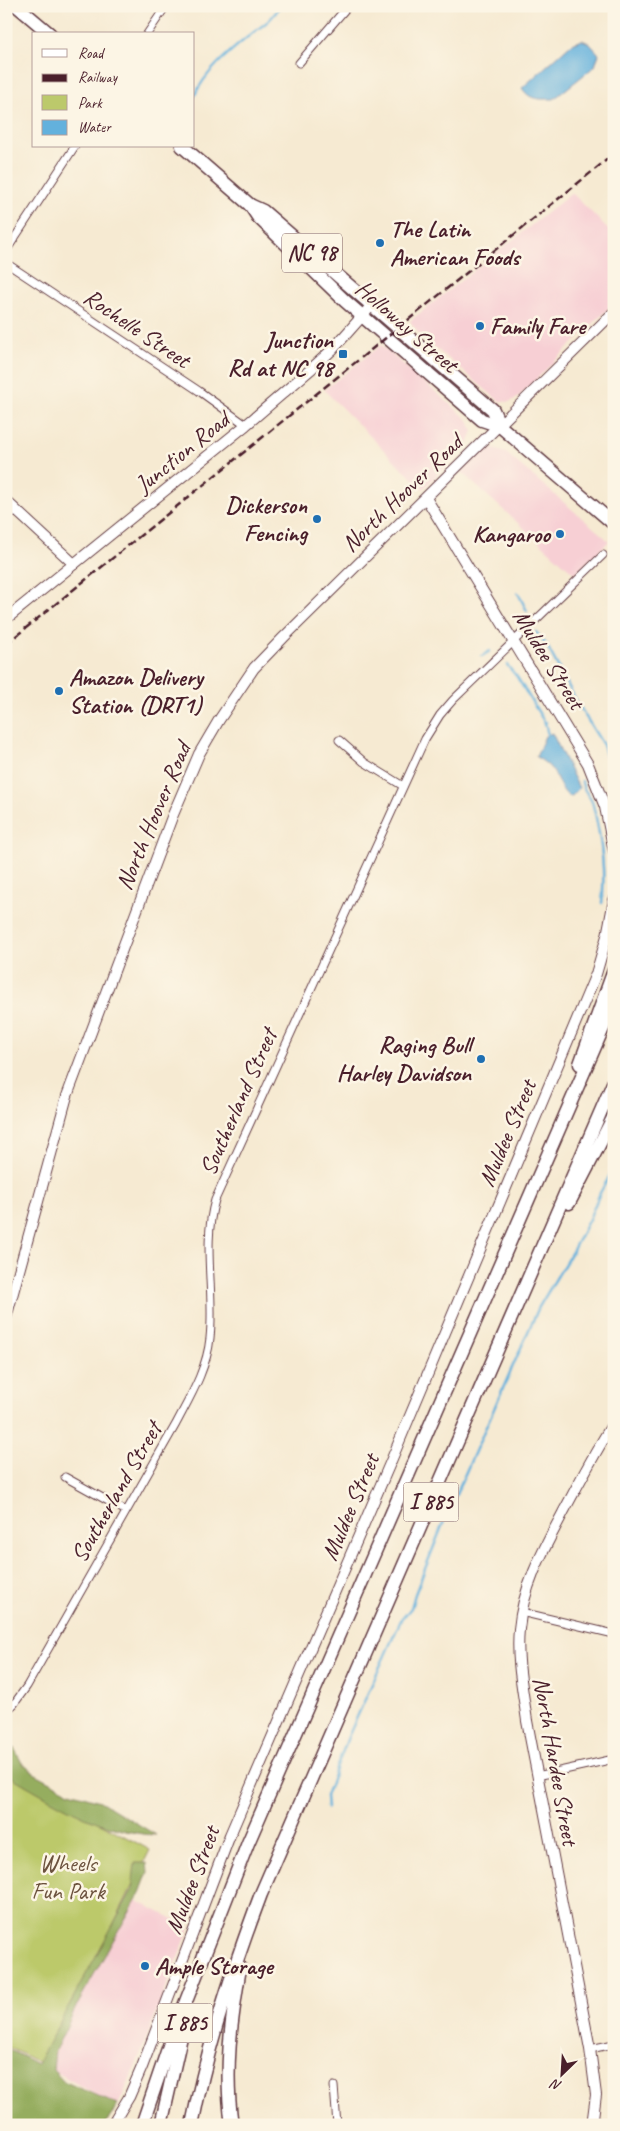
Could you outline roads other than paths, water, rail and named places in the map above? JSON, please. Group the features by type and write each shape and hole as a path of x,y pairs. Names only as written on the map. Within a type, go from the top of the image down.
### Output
{"highway":[{"path":"17,6 48,32"},
{"name":"Holloway Street","path":"184,148 250,205 258,217 362,315 482,420 500,426 614,524"},
{"name":"Holloway Street","path":"250,205 263,211 492,410 500,426"},
{"path":"569,1105 582,1056 614,970"},
{"name":"I 885","path":"161,2125 182,2031 216,1922 248,1843 614,1003"},
{"name":"I 885","path":"192,2125 211,2039 223,1999 246,1933 277,1855 614,1081"},
{"path":"533,1269 614,1116"},
{"path":"142,2125 172,2037 216,1922"},
{"path":"232,2125 228,2078 229,2036 246,1933"}],"street":[{"path":"148,32 166,6"},
{"path":"298,63 348,6"},
{"path":"6,252 74,148"},
{"name":"Rochelle Street","path":"6,263 199,391 246,425"},
{"name":"Junction Road","path":"6,619 246,425 322,360 372,304"},
{"name":"North Hoover Road","path":"6,1318 45,1171 75,1073 158,852 199,754 254,668 300,620 500,426 614,312"},
{"name":"Muldee Street","path":"426,498 588,764 605,807 614,851"},
{"path":"6,501 74,564"},
{"name":"Southerland Street","path":"6,1711 14,1704 26,1686 185,1408 205,1360 210,1340 212,1312 209,1256 210,1219 220,1184 425,739 440,715 514,640 603,555"},
{"path":"339,740 364,762 402,786"},
{"name":"Muldee Street","path":"112,2125 129,2097 139,2074 230,1835 341,1579 596,974 607,936 614,900"},
{"name":"North Hardee Street","path":"592,2125 596,2095 590,2049 537,1776 520,1666 519,1629 521,1612 539,1559 593,1456 613,1423"},
{"path":"65,1478 126,1511"},
{"path":"521,1612 614,1634"},
{"path":"537,1776 614,1759"},
{"path":"590,2049 614,2044"},
{"path":"334,2086 336,2125"}],"water":[{"path":"582,40 589,43 599,54 595,66 554,99 536,98 525,92 522,88 571,44"},
{"path":"552,733 579,788 572,796 568,796 563,791 553,772 544,762 536,757 545,736"}],"waterway":[{"path":"195,95 211,71 233,49 269,20 280,6"},
{"path":"518,593 527,611"},
{"path":"536,632 546,644 578,704 603,745 608,762 614,769"},
{"path":"482,656 490,651"},
{"path":"507,665 546,722"},
{"path":"545,723 548,735"},
{"path":"582,781 583,787 593,805 600,841 603,866 602,903"},
{"path":"327,1808 326,1796 348,1737 401,1620 411,1608 442,1526 539,1307 573,1250 614,1168"}],"railway":[{"path":"6,644 614,154"}],"place":[{"name":"The Latin American Foods","path":"380,243"},
{"name":"Family Fare","path":"480,326"},
{"name":"Junction Rd at NC 98","path":"343,354"},
{"name":"Dickerson Fencing","path":"317,519"},
{"name":"Kangaroo","path":"560,534"},
{"name":"Amazon Delivery Station (DRT1)","path":"59,691"},
{"name":"Raging Bull Harley Davidson","path":"481,1059"},
{"name":"Ample Storage","path":"145,1966"}],"park label":[{"name":"Wheels Fun Park","path":"68,1877"}]}
